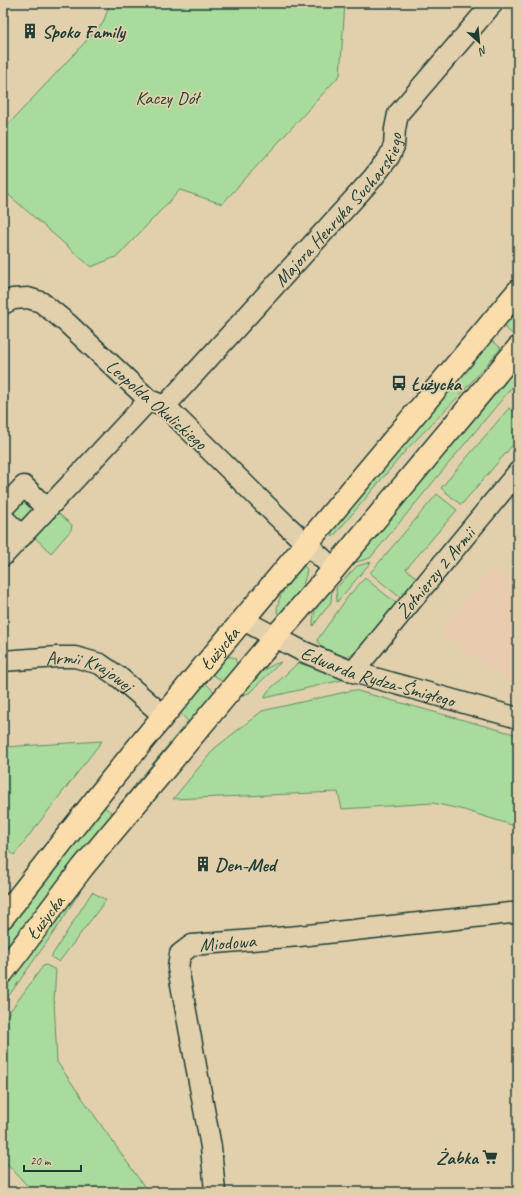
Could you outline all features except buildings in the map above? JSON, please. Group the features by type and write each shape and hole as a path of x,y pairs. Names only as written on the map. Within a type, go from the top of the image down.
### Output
{"main road":[{"name":"Łużycka","path":"3,917 159,722 518,291"},
{"name":"Łużycka","path":"3,972 83,867 518,348"}],"street":[{"name":"Majora Henryka Sucharskiego","path":"3,556 47,509 157,403 372,179 389,157 394,146 398,114 493,3"},
{"name":"Leopolda Okulickiego","path":"3,304 13,299 28,298 41,302 67,323 157,403 334,569"},
{"name":"Żołnierzy 2 Armii","path":"353,672 518,472"},
{"path":"3,508 24,486 47,509"},
{"path":"3,518 22,536"},
{"name":"Edwarda Rydza-Śmigłego","path":"243,620 304,652 353,672 518,718"},
{"name":"Armii Krajowej","path":"3,661 69,657 100,664 120,678 159,722"},
{"name":"Miodowa","path":"215,1192 211,1147 178,968 180,954 192,945 299,936 510,913 518,914"}],"shaded area":[{"path":"492,568 518,587 518,687 440,631"}],"green space":[{"name":"Kaczy Dół","path":"110,3 345,3 340,75 222,204 180,190 118,256 91,267 3,190 3,130 103,23"},
{"path":"518,305 518,330 514,335 501,325"},
{"path":"490,339 501,348 460,395 407,449 333,537 331,531"},
{"path":"518,364 518,380 370,558 354,563 353,562"},
{"path":"509,408 518,414 518,439 462,504 460,504 441,488"},
{"path":"437,494 457,510 406,569 418,579 402,599 370,573"},
{"path":"25,501 36,510 22,524 14,517 14,509 21,502"},
{"path":"58,513 72,525 71,530 51,553 32,535 51,514"},
{"path":"371,562 337,602 336,588 357,566"},
{"path":"302,566 307,569 301,589 280,615 277,613 279,600 293,576"},
{"path":"365,578 397,604 368,640 356,652 346,657 331,654 323,648 317,640 350,594"},
{"path":"332,588 331,602 313,626 314,615 318,605"},
{"path":"227,656 235,658 237,665 224,683 211,673"},
{"path":"281,662 249,693 240,696 253,680 263,671 274,664"},
{"path":"298,663 343,676 342,680 265,698 268,691"},
{"path":"204,682 216,693 75,861 3,953 3,934 54,866 103,806 112,813 188,721 180,713"},
{"path":"354,690 518,735 518,827 464,810 433,803 342,809 338,792 173,799 215,748 262,711"},
{"path":"102,741 14,855 3,846 3,747"},
{"path":"84,882 61,922 3,1004 3,986"},
{"path":"92,892 106,900 59,962 51,957"},
{"path":"46,965 56,970 54,999 57,1062 148,1192 33,1192 3,1159 3,1021 43,966"}],"place":[{"name":"Spoko Family","path":"30,31"},
{"name":"Łużycka","path":"399,383"},
{"name":"Den-Med","path":"203,864"},
{"name":"Żabka","path":"490,1157"}]}
